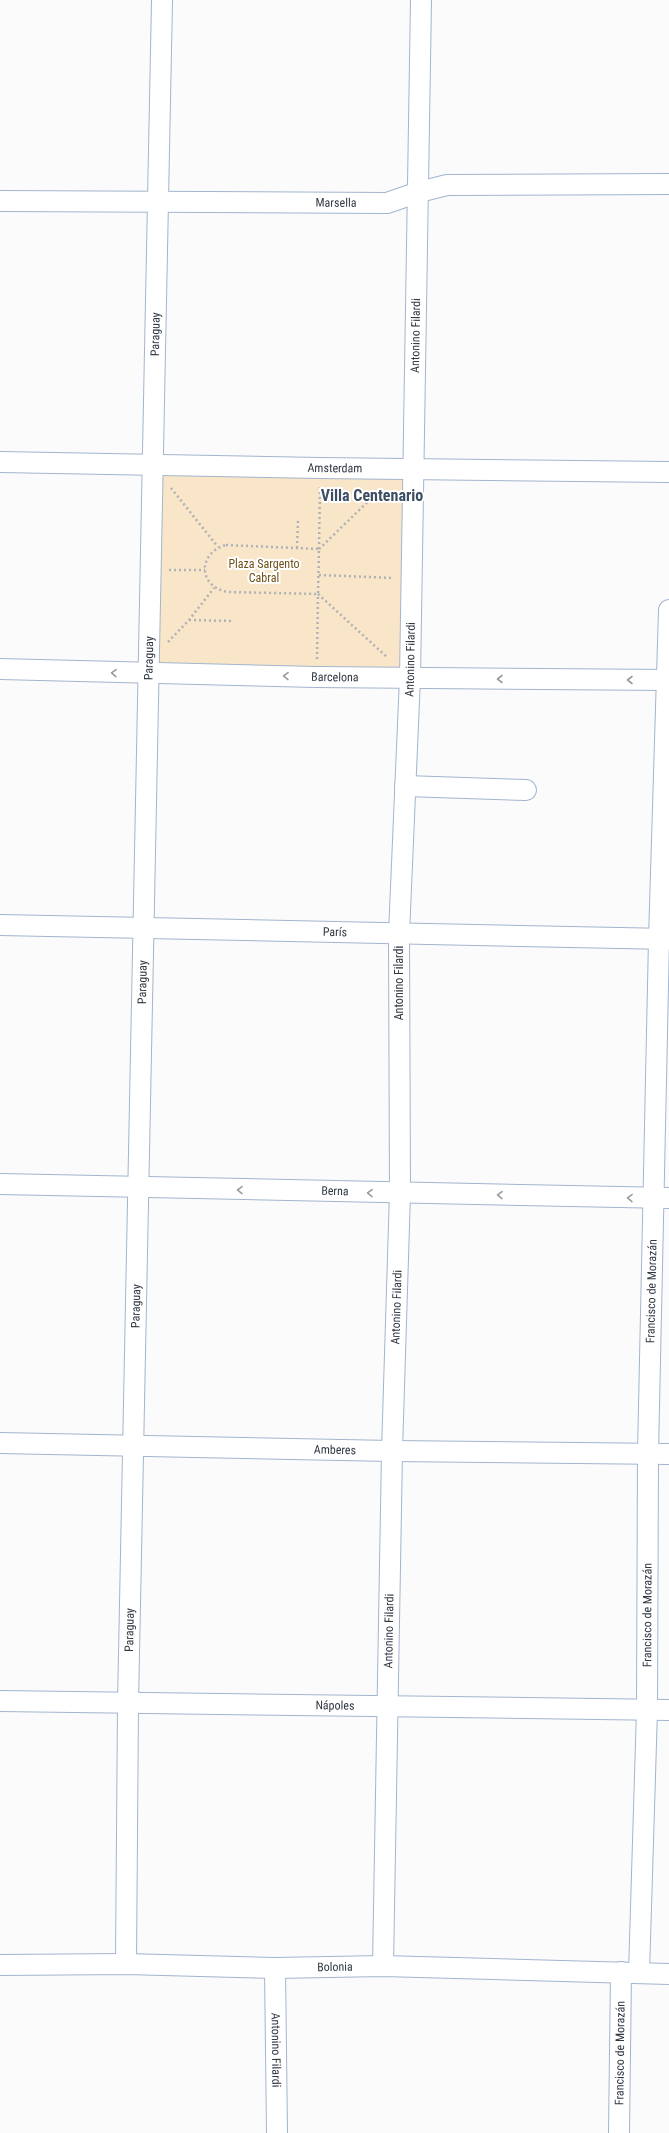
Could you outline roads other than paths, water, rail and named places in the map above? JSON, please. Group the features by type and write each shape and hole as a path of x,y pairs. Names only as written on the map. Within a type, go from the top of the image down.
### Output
{"street":[{"name":"Paraguay","path":"126,1964 128,1704 135,1446 148,669 152,570 157,201 162,0"},
{"name":"Antonino Filardi","path":"383,1966 392,1451 400,1193 398,934 410,678 412,579 408,469 419,192 421,0"},
{"name":"Marsella","path":"0,201 387,203 419,192 447,185 669,184"},
{"name":"Amsterdam","path":"0,462 320,468 669,472"},
{"name":"Francisco de Morazán","path":"619,2133 647,1710 648,1454 661,1198 669,610"},
{"name":"Barcelona","path":"0,669 148,669 316,677 668,680"},
{"path":"405,786 526,790"},
{"name":"París","path":"0,926 144,927 664,939"},
{"name":"Berna","path":"0,1184 661,1198"},
{"name":"Amberes","path":"0,1443 392,1451 669,1454"},
{"name":"Nápoles","path":"0,1701 128,1704 669,1710"},
{"name":"Bolonia","path":"0,1965 126,1964 275,1968 383,1966 669,1974"},
{"name":"Antonino Filardi","path":"275,1968 277,2133"}],"district":[{"name":"Villa Centenario","path":"372,495"}],"park label":[{"name":"Plaza Sargento Cabral","path":"264,571"}]}
